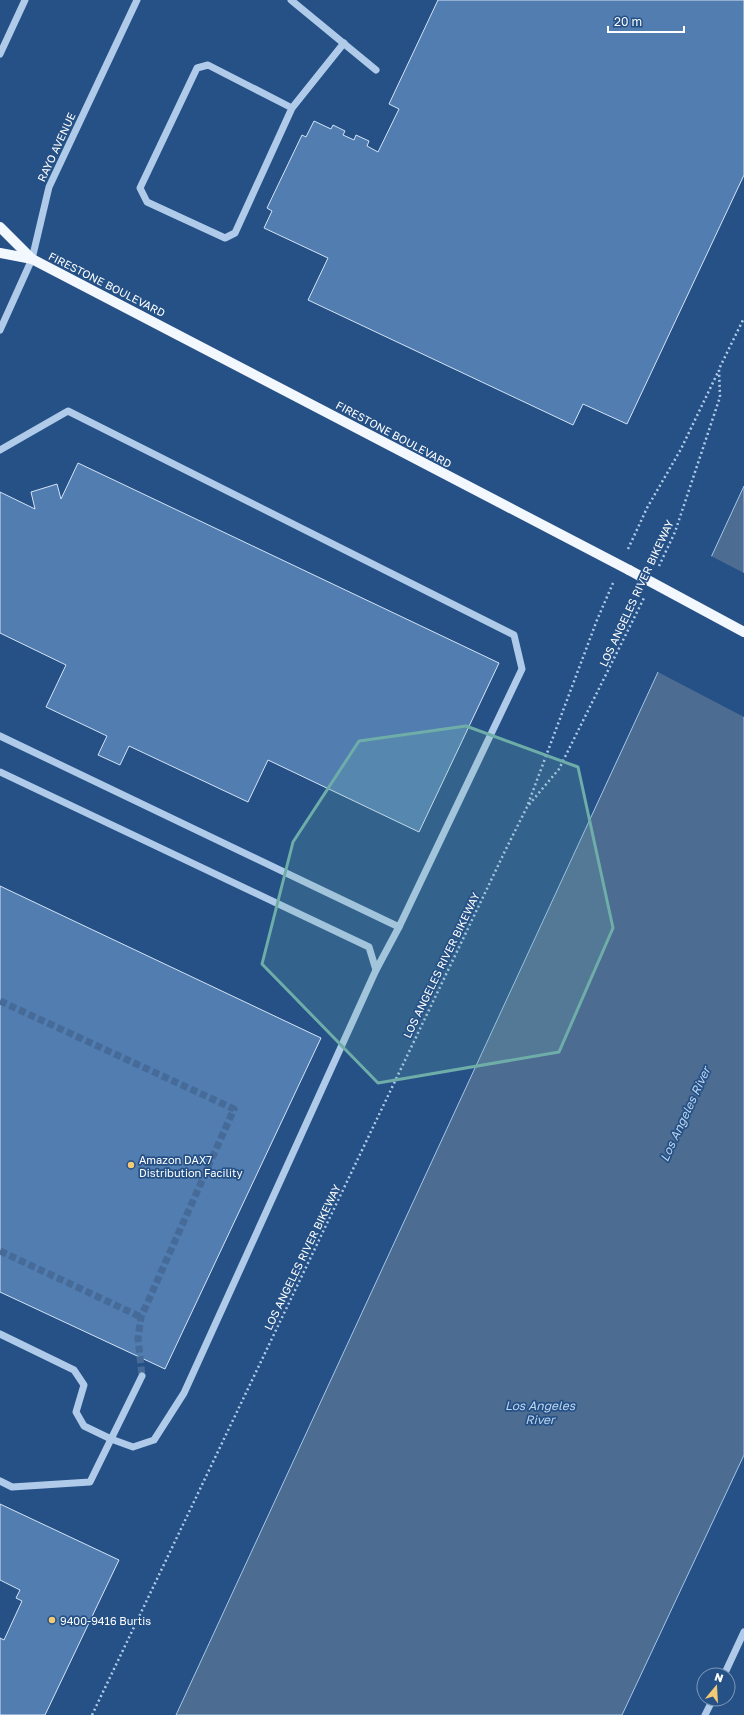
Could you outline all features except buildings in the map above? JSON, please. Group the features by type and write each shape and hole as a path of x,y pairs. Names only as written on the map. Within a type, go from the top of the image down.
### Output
{"main road":[{"name":"FIRESTONE BOULEVARD","path":"0,228 32,260"},
{"name":"FIRESTONE BOULEVARD","path":"0,253 32,260 625,568 744,632"}],"street":[{"path":"0,54 25,0"},
{"name":"RAYO AVENUE","path":"0,330 32,260 49,187 137,0"},
{"path":"291,0 376,70"},
{"path":"292,108 208,65 198,68 140,188 147,202 225,238 235,233 292,108 344,43"},
{"path":"0,450 68,411 514,635 522,669 400,927 376,970 184,1393 154,1440 133,1447 111,1439 84,1426 76,1412 84,1386 74,1370 0,1334"},
{"path":"0,736 400,927"},
{"path":"0,772 369,947 376,970"},
{"path":"0,1481 12,1487 90,1482 142,1376"},
{"path":"728,1667 744,1632"}],"path":[{"name":"LOS ANGELES RIVER BIKEWAY","path":"92,1715 527,807 597,620 625,568 647,508 681,449 744,318"},
{"name":"LOS ANGELES RIVER BIKEWAY","path":"658,568 675,532 720,397 719,369"},
{"name":"LOS ANGELES RIVER BIKEWAY","path":"527,807 559,769 645,596"}],"highlighted area":[{"path":"466,726 578,767 613,928 559,1052 378,1083 262,964 293,842 359,741"}],"water":[{"name":"Los Angeles River","path":"744,486 744,1455 622,1715 176,1715"}],"pier":[{"path":"709,555 744,573 744,717 656,671"}],"tunnel":[{"path":"0,1001 234,1109 141,1317 138,1338 142,1376"},
{"path":"0,1251 141,1317"}],"place":[{"name":"Amazon DAX7 Distribution Facility","path":"131,1165"},
{"name":"9400-9416 Burtis","path":"52,1620"}]}
